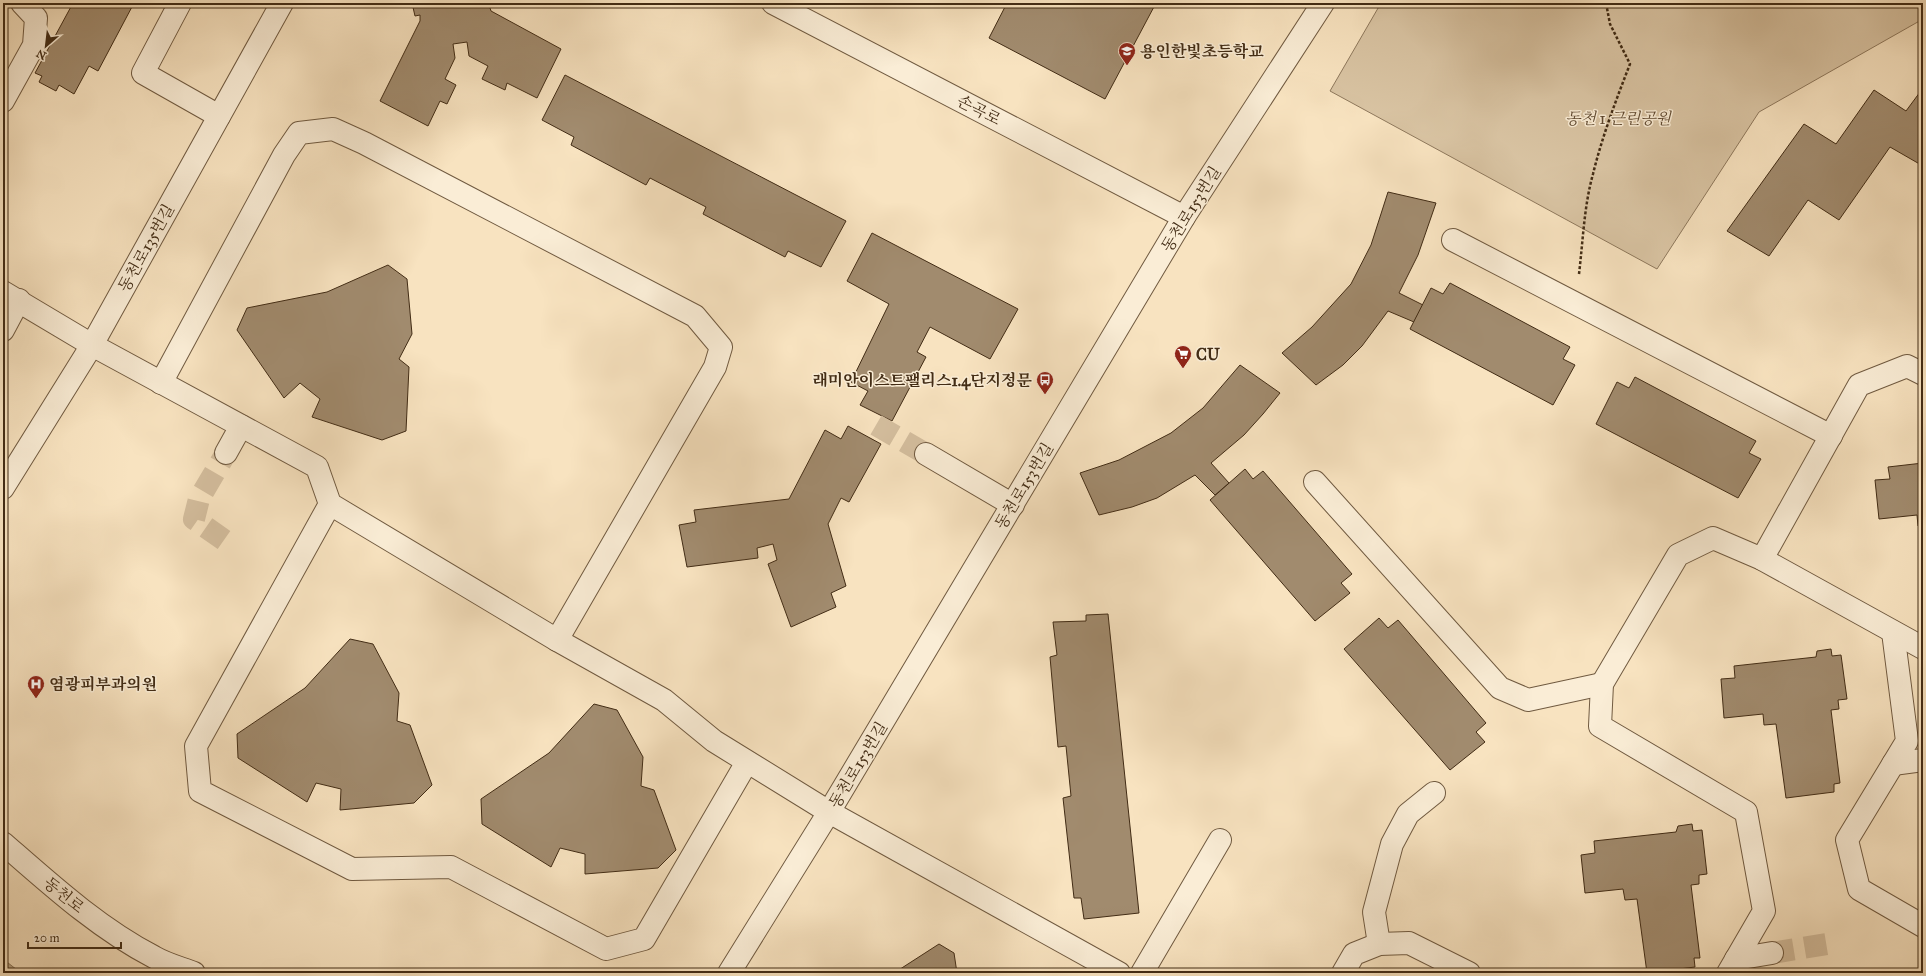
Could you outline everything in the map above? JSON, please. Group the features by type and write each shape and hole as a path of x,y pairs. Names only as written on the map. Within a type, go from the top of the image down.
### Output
{"street":[{"path":"3,101 34,45 36,18 22,3"},
{"path":"180,3 143,73 219,116"},
{"name":"동천로135번길","path":"3,488 92,345 282,3"},
{"name":"손곡로","path":"773,3 1184,217"},
{"name":"동천로153번길","path":"729,973 829,812 1184,217 1324,3"},
{"path":"161,383 284,155 299,133 333,129 364,143 695,316 721,347 715,367 557,640"},
{"path":"1453,240 1831,436"},
{"path":"3,330 11,296 92,345 317,468 330,504 557,640 664,700 714,741 829,812 1119,973"},
{"path":"1762,559 1859,385 1907,366 1923,374"},
{"path":"226,453 241,426"},
{"path":"926,454 1013,505"},
{"path":"1315,482 1500,688 1528,700 1602,684"},
{"path":"330,504 196,746 200,791 352,869 451,867 606,949 644,939 747,762"},
{"path":"1732,966 1764,911 1746,812 1600,726 1602,684 1678,555 1713,538 1762,559 1923,648"},
{"path":"1893,632 1907,742 1847,840 1859,889 1923,926"},
{"path":"1893,764 1923,760"},
{"path":"1379,944 1374,912 1392,844 1408,814 1434,793"},
{"path":"1142,973 1220,840"},
{"name":"동천로","path":"3,843 51,885 103,926 155,958 194,973"},
{"path":"1343,973 1354,954 1379,944 1409,943 1469,973"},
{"path":"1732,966 1772,953"}],"path":[{"path":"1576,304 1585,221 1592,175 1618,95 1630,64 1610,24 1606,3"}],"green space":[{"name":"동천 1 근린공원","path":"1381,3 1923,3 1923,19 1759,112 1657,269 1330,91"}],"shaded area":[{"path":"3,959 21,973 3,973"}],"building":[{"path":"73,3 134,3 98,71 89,66 74,94 59,85 56,91 39,82 42,76 35,73"},
{"path":"412,3 494,3 494,5 489,5 491,11 561,49 537,98 507,83 505,90 482,79 488,66 469,56 467,42 453,44 455,58 445,79 456,85 447,104 440,101 428,126 380,101 420,21 420,15 415,16"},
{"path":"1007,3 1156,3 1105,99 989,38"},
{"path":"565,75 846,221 821,267 788,251 785,257 703,214 706,207 650,178 646,185 571,145 574,137 542,120"},
{"path":"1923,88 1923,166 1890,147 1839,220 1808,200 1769,256 1727,231 1804,124 1836,144 1874,90 1906,111"},
{"path":"1388,192 1436,203 1418,255 1399,293 1423,305 1414,322 1388,311 1362,346 1343,365 1316,385 1282,353 1312,327 1351,284 1371,245"},
{"path":"872,233 1018,309 990,359 930,327 917,352 926,357 892,421 860,405 868,391 851,382 889,304 847,281"},
{"path":"388,265 407,279 412,334 399,359 409,367 406,431 382,440 312,417 320,399 300,383 284,398 237,330 247,308 327,292"},
{"path":"1450,283 1570,347 1563,359 1575,365 1553,405 1410,329 1431,288 1443,294"},
{"path":"1240,365 1280,393 1244,435 1211,463 1229,483 1215,495 1195,475 1157,498 1132,507 1099,515 1080,473 1119,460 1171,433 1203,408"},
{"path":"1635,377 1756,441 1749,453 1761,459 1738,498 1596,424 1617,382 1629,388"},
{"path":"848,426 881,444 849,502 841,498 828,524 846,586 831,593 836,607 791,627 768,564 777,560 773,544 757,548 758,558 687,567 679,525 696,522 694,510 789,499 825,430 841,439"},
{"path":"1923,463 1923,526 1918,526 1917,515 1879,519 1875,480 1890,479 1888,467"},
{"path":"1245,469 1253,479 1263,471 1352,574 1341,583 1350,593 1315,621 1210,500"},
{"path":"1108,614 1139,913 1084,919 1081,898 1074,898 1063,798 1071,796 1066,746 1058,747 1050,657 1057,655 1053,622 1086,621 1086,615"},
{"path":"1379,618 1388,628 1398,620 1486,723 1476,732 1485,742 1450,770 1344,649"},
{"path":"350,639 373,644 399,693 397,721 410,725 432,785 414,803 340,810 341,789 316,783 307,802 238,758 237,734 305,688"},
{"path":"1831,649 1832,656 1841,655 1847,699 1838,700 1839,709 1831,710 1840,783 1834,784 1834,792 1786,798 1776,724 1764,725 1763,714 1724,718 1721,679 1735,678 1734,666 1816,657 1817,651"},
{"path":"594,704 617,710 643,757 641,786 654,790 676,850 658,868 585,874 585,854 560,848 551,867 482,824 481,799 549,753"},
{"path":"1692,824 1693,831 1702,830 1707,874 1699,875 1699,884 1691,885 1700,958 1694,958 1695,967 1647,973 1637,899 1625,900 1623,889 1585,893 1581,855 1595,853 1594,841 1676,832 1678,826"},
{"path":"939,944 954,953 957,973 894,973"}],"tunnel":[{"path":"876,425 926,454"},
{"path":"224,540 194,519 199,499 226,453"},
{"path":"1772,953 1833,943"}],"place":[{"name":"용인한빛초등학교","path":"1127,66"},
{"name":"CU","path":"1183,369"},
{"name":"래미안이스트팰리스1.4단지정문","path":"1045,395"},
{"name":"염광피부과의원","path":"36,699"}]}
